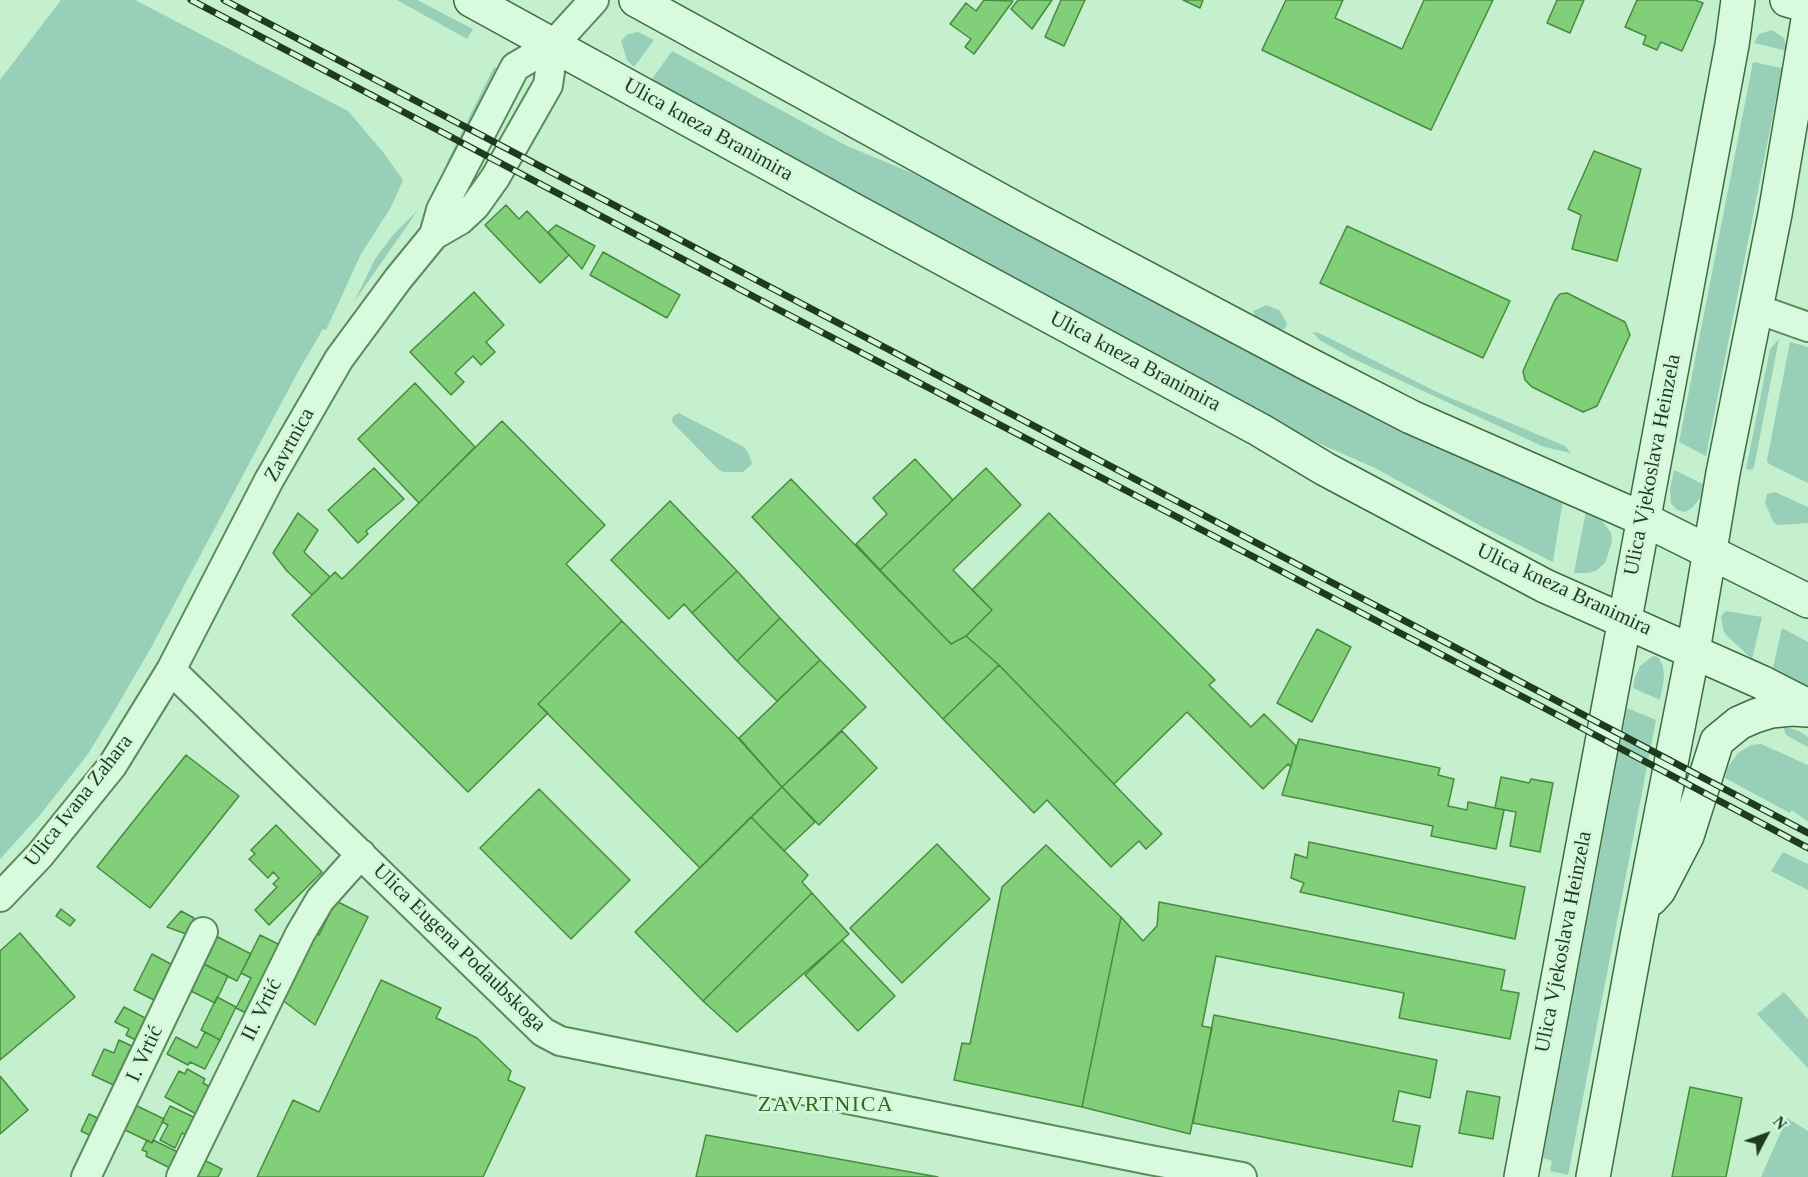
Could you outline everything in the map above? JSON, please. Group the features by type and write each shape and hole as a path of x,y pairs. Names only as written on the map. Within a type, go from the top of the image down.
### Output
{"main road":[{"name":"Ulica kneza Branimira","path":"471,0 1260,430 1325,469 1559,593 1625,620 1761,682 1808,708"},
{"path":"636,0 1027,215 1411,417 1643,519 1808,601"},
{"name":"Ulica Vjekoslava Heinzela","path":"1521,1177 1730,56 1738,0"},
{"path":"1787,0 1808,6"},
{"path":"1593,1177 1642,909 1693,651 1723,473 1757,309 1808,20"},
{"path":"1642,909 1659,890 1687,836 1717,741 1739,723 1755,716 1771,711 1808,708"}],"street":[{"name":"Zavrtnica","path":"434,235 441,210 515,67 554,44 594,0"},
{"name":"Zavrtnica","path":"171,670 269,480 339,359 398,279 434,235 460,220 475,206 495,178 548,85 554,44"},
{"path":"1757,309 1808,327"},
{"name":"Ulica Eugena Podaubskoga","path":"171,670 543,1032 560,1041 1242,1177"},
{"name":"Ulica Ivana Zahara","path":"0,897 40,855 112,766 171,670"},
{"name":"II. Vrtić","path":"181,1177 300,934 320,900 361,854"},
{"name":"I. Vrtić","path":"86,1177 203,932"}],"green space":[{"path":"61,0 135,0 348,111 383,152 403,180 391,207 361,254 326,330 323,329 299,370 152,646 116,708 88,754 40,815 0,859 0,80"},
{"path":"397,0 417,0 473,29 467,39"},
{"path":"1772,30 1784,38 1787,51 1754,43 1759,34"},
{"path":"638,32 654,40 634,67 627,60 621,41 628,34"},
{"path":"672,51 847,146 912,173 978,205 1563,499 1553,562 1479,525 1375,468 1309,439 649,83"},
{"path":"1753,62 1782,68 1706,456 1679,442"},
{"path":"494,67 498,68 496,85 484,110 445,166"},
{"path":"418,210 354,302 375,259 393,235"},
{"path":"1266,305 1279,310 1287,323 1285,329 1279,330 1255,317 1253,311"},
{"path":"1312,332 1319,333 1441,394 1565,446 1571,453 1544,447 1354,359 1321,341"},
{"path":"1779,339 1754,467 1752,470 1746,469 1770,349"},
{"path":"1790,342 1808,347 1808,483 1769,464 1767,460"},
{"path":"679,413 744,447 752,464 743,472 719,470 672,422 673,416"},
{"path":"1674,470 1703,484 1700,498 1693,507 1685,512 1677,510 1671,503 1670,490"},
{"path":"1775,492 1808,507 1808,523 1778,525 1774,523 1765,503 1767,494"},
{"path":"1586,511 1603,522 1611,533 1612,542 1605,563 1597,570 1589,573 1574,573"},
{"path":"1726,611 1762,617 1752,659 1726,635 1721,616"},
{"path":"1782,628 1808,642 1808,690 1772,672"},
{"path":"1653,656 1658,657 1663,666 1664,679 1660,700 1633,688 1640,666"},
{"path":"1627,708 1656,720 1568,1175 1550,1171 1552,1161 1543,1158"},
{"path":"1783,726 1799,731 1808,737 1808,747 1786,735"},
{"path":"1761,744 1808,765 1808,822 1792,810 1790,813 1725,778 1728,767 1738,753 1751,745"},
{"path":"1783,852 1808,864 1808,890 1771,871"},
{"path":"1784,992 1808,1019 1808,1068 1757,1014"},
{"path":"1787,1118 1808,1131 1808,1177 1761,1177"}],"building":[{"path":"984,0 1013,1 974,54 965,47 971,39 950,24 966,3 976,11"},
{"path":"1018,0 1052,0 1032,29 1011,9"},
{"path":"1061,0 1085,0 1064,46 1045,37"},
{"path":"1183,0 1203,0 1200,8"},
{"path":"1286,0 1343,0 1335,18 1402,49 1424,0 1493,0 1431,130 1262,50"},
{"path":"1557,0 1584,0 1570,33 1547,23"},
{"path":"1637,0 1695,0 1703,3 1682,51 1661,42 1657,50 1643,44 1646,36 1625,27"},
{"path":"1594,151 1641,169 1617,261 1572,249 1581,215 1568,209"},
{"path":"506,205 519,219 527,211 569,255 540,283 485,225"},
{"path":"556,225 595,246 582,269 548,232"},
{"path":"1347,226 1510,301 1483,358 1320,283"},
{"path":"603,252 680,295 667,318 590,275"},
{"path":"474,292 504,325 486,342 495,352 481,365 473,356 455,373 464,382 451,395 410,352"},
{"path":"1567,293 1625,322 1630,335 1597,406 1583,412 1532,387 1525,380 1523,371 1555,300 1560,294"},
{"path":"415,383 475,447 419,503 358,439"},
{"path":"502,421 605,525 566,564 622,621 538,704 548,713 468,792 292,615 335,572 342,579"},
{"path":"915,459 953,500 880,570 856,544 887,514 873,498"},
{"path":"374,468 404,499 366,531 368,534 358,543 328,510"},
{"path":"986,468 1021,505 953,570 992,610 966,636 951,644 880,570"},
{"path":"791,479 951,644 966,636 999,665 943,719 752,517"},
{"path":"670,501 737,571 692,613 684,604 669,619 611,560"},
{"path":"298,513 318,530 304,552 330,577 312,595 287,571 273,553"},
{"path":"1049,513 1215,680 1209,685 1251,727 1264,714 1296,746 1291,767 1288,764 1263,789 1187,712 1114,784 999,665 966,636 992,610 972,590"},
{"path":"737,571 780,618 737,661 692,613"},
{"path":"780,618 820,660 777,701 737,661"},
{"path":"622,621 738,738 782,787 700,868 538,704"},
{"path":"1317,629 1351,647 1312,722 1277,703"},
{"path":"820,660 866,707 782,787 739,738"},
{"path":"999,665 1162,834 1146,849 1139,841 1111,867 1047,800 1034,813 943,719"},
{"path":"842,731 877,768 819,825 782,787"},
{"path":"1299,739 1440,768 1438,775 1454,779 1448,806 1467,810 1468,802 1504,810 1496,849 1431,836 1433,826 1282,795"},
{"path":"186,755 239,796 150,908 97,867"},
{"path":"1501,777 1529,783 1531,779 1553,783 1540,852 1510,846 1516,812 1495,808"},
{"path":"782,787 815,822 784,851 751,817"},
{"path":"539,789 630,880 571,939 480,848"},
{"path":"751,817 808,875 802,882 812,893 703,1001 635,932"},
{"path":"276,825 322,872 269,925 255,910 277,887 273,884 279,878 273,872 268,878 249,859 255,854 251,850"},
{"path":"1309,842 1525,887 1515,939 1300,892 1304,883 1291,878 1295,854 1307,858"},
{"path":"937,844 990,899 902,983 850,928"},
{"path":"1046,845 1121,917 1082,1107 954,1080 962,1043 970,1044 1002,887"},
{"path":"812,893 849,934 737,1032 703,1001"},
{"path":"336,901 368,917 315,1025 281,999 314,932 319,935"},
{"path":"1159,902 1505,970 1501,990 1519,993 1510,1039 1399,1018 1404,993 1216,956 1202,1026 1212,1028 1190,1134 1082,1107 1121,917 1143,941 1157,926"},
{"path":"61,909 75,920 70,926 56,916"},
{"path":"181,911 194,918 186,934 167,927"},
{"path":"20,933 75,997 0,1060 0,951"},
{"path":"210,933 251,954 237,981 196,960"},
{"path":"260,935 284,947 250,1015 236,1008 251,978 241,973"},
{"path":"842,940 895,996 858,1031 805,975"},
{"path":"152,954 180,969 162,1004 134,990"},
{"path":"196,960 228,976 215,1003 183,987"},
{"path":"381,980 441,1008 436,1018 477,1038 511,1071 508,1080 525,1088 483,1177 257,1177 293,1100 319,1112"},
{"path":"217,997 236,1007 220,1040 201,1030"},
{"path":"124,1007 153,1022 141,1043 126,1035 129,1029 115,1022"},
{"path":"1214,1015 1437,1060 1430,1098 1399,1091 1393,1121 1420,1126 1412,1167 1193,1123"},
{"path":"205,1032 220,1040 205,1069 190,1062 188,1065 167,1054 176,1037 197,1048"},
{"path":"119,1040 138,1049 120,1088 92,1075 104,1049 114,1053"},
{"path":"187,1069 205,1079 203,1083 212,1088 198,1115 165,1097 179,1071 185,1074"},
{"path":"0,1076 28,1110 0,1134"},
{"path":"1690,1087 1742,1098 1726,1177 1672,1177"},
{"path":"1467,1091 1500,1097 1493,1139 1459,1133"},
{"path":"131,1103 164,1119 152,1143 119,1127"},
{"path":"170,1106 200,1120 192,1137 182,1133 175,1148 160,1140 168,1125 162,1122"},
{"path":"89,1114 106,1122 97,1139 81,1131"},
{"path":"706,1135 938,1177 696,1177"},
{"path":"147,1140 152,1143 153,1140 186,1156 178,1172 146,1156 147,1152 142,1150"},
{"path":"204,1160 222,1169 218,1177 196,1177"}],"railway":[{"path":"191,0 1808,848"},
{"path":"224,0 1808,833"}],"district":[{"name":"ZAVRTNICA","path":"826,1105"}]}
